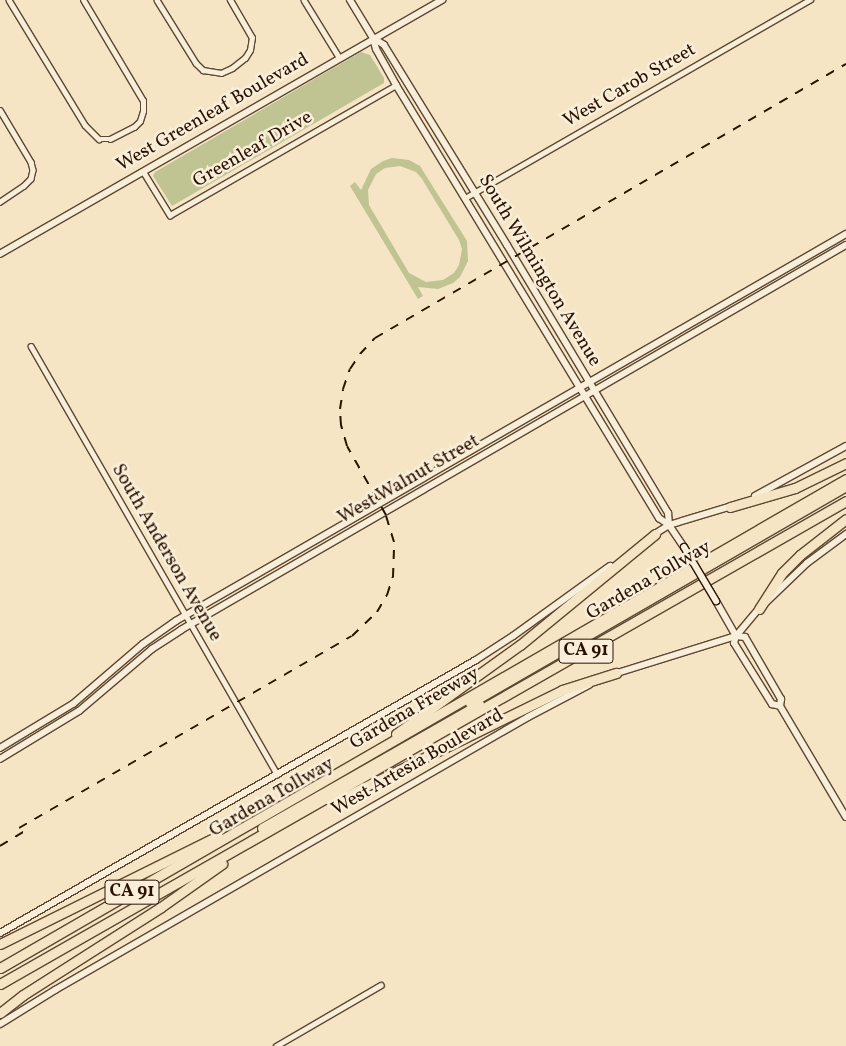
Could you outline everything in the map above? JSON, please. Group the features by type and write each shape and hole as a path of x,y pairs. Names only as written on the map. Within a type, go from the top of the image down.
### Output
{"highway":[{"path":"730,507 795,488 846,463"},
{"name":"Gardena Freeway","path":"0,968 846,479"},
{"name":"Gardena Tollway","path":"0,974 846,486"},
{"name":"Gardena Tollway","path":"77,941 86,930 846,492"},
{"name":"Gardena Freeway","path":"0,984 326,800 846,501"},
{"path":"759,610 788,567 825,533 846,519"},
{"path":"336,774 485,671 655,534"},
{"path":"326,800 342,798 562,690 616,673"},
{"path":"0,944 171,858 264,816"},
{"path":"0,1013 160,907 268,832"}],"main road":[{"name":"South Wilmington Avenue","path":"350,0 373,38 376,49 396,85 659,518 668,525 684,547 736,636 734,643 772,704 780,706"},
{"name":"South Wilmington Avenue","path":"373,38 384,45 668,513 668,525"},
{"path":"0,932 509,639 668,525 730,507 772,489 846,446"},
{"path":"736,636 807,562 846,534"},
{"name":"South Wilmington Avenue","path":"736,636 745,638 781,699 780,706 846,817"},
{"name":"West Artesia Boulevard","path":"0,1024 51,992 558,700 616,673 736,636"}],"street":[{"path":"9,0 85,125 99,138 110,139 134,128 140,121 143,101 84,0"},
{"path":"157,0 196,64 203,70 221,73 232,68 245,58 250,50 252,38 230,0"},
{"path":"304,0 339,57"},
{"name":"West Greenleaf Boulevard","path":"0,254 339,57 442,0"},
{"name":"West Carob Street","path":"465,198 810,0"},
{"name":"Greenleaf Drive","path":"143,171 170,215 396,85"},
{"path":"0,110 31,162 33,170 31,179 24,186 0,202"},
{"name":"West Walnut Street","path":"0,748 65,709 143,644 185,616 846,234"},
{"name":"West Walnut Street","path":"0,759 63,722 152,649 190,624 846,245"},
{"path":"771,278 776,286"},
{"path":"749,290 754,298"},
{"path":"726,304 731,312"},
{"path":"700,319 705,327"},
{"path":"680,330 685,338"},
{"path":"654,345 659,353"},
{"name":"South Anderson Avenue","path":"30,346 277,774"},
{"path":"280,1045 381,985"}],"green space":[{"path":"361,52 370,55 384,78 384,83 172,206 153,176 155,172"},
{"path":"392,158 409,160 420,166 467,241 468,261 460,277 453,283 438,289 418,287 423,296 418,299 350,186 355,182 361,190 371,169 383,161","holes":["400,166 416,172 459,240 462,249 459,265 454,273 443,280 426,282 409,273 369,205 368,190 376,174 385,168"]}],"railway":[{"path":"19,828 352,636 377,612 387,595 393,577 394,542 386,515 347,446 341,425 340,409 343,389 350,369 360,354 375,338 846,64"},
{"path":"0,846 30,828"}]}
